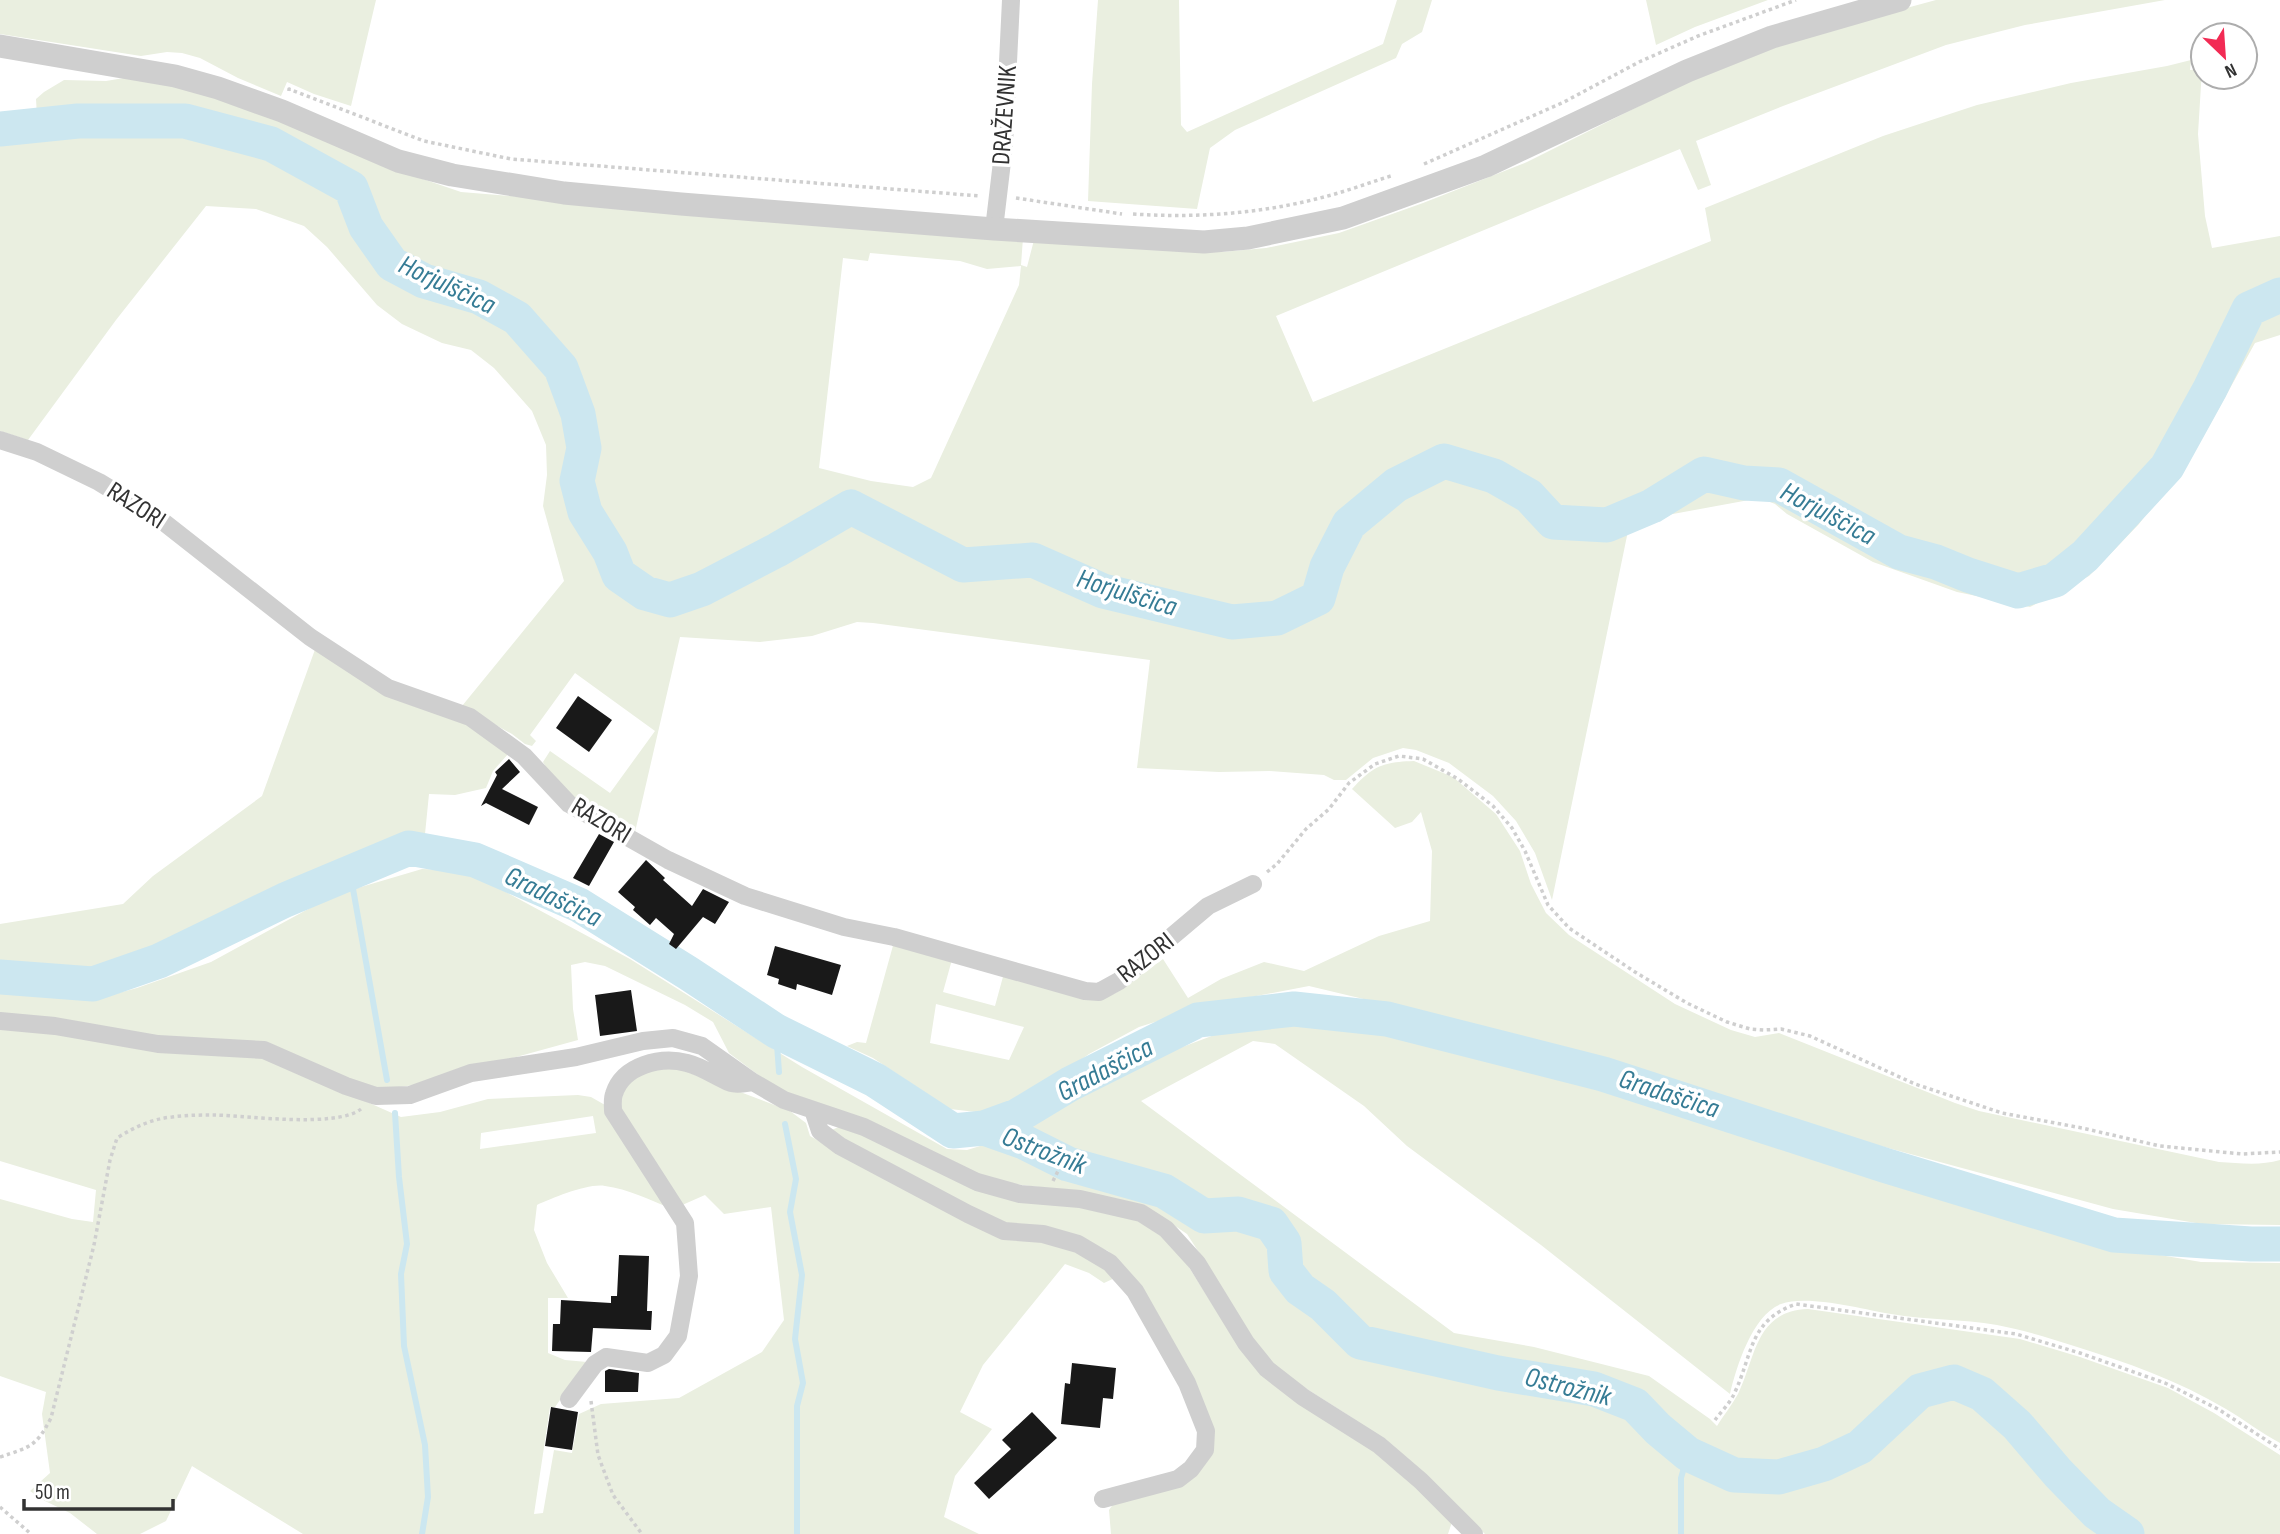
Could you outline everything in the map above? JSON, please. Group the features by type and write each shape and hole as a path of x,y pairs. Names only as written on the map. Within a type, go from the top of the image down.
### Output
{"street":[{"name":"DRAŽEVNIK","path":"994,229 1004,145 1011,0"},
{"path":"0,46 175,76 282,111 398,161 452,175 564,193 994,229 1204,242 1248,238 1343,218 1486,166 1687,71 1772,37 1900,0"},
{"name":"RAZORI","path":"0,440 37,452 110,488 161,520 310,637 388,688 470,717 524,757 569,804 668,860 745,896 844,927 894,937 1085,991 1099,992 1119,981 1208,906 1253,884"},
{"path":"0,1021 55,1026 158,1044 264,1050 346,1086 376,1096 410,1095 471,1073 531,1066 643,1041 673,1038 702,1046 752,1082 784,1100 864,1127 977,1182 1020,1194 1080,1199 1141,1213 1166,1229 1197,1263 1246,1343 1267,1369 1303,1397 1379,1445 1421,1481 1474,1534"},
{"path":"569,1399 595,1364 606,1357 648,1363 664,1355 678,1336 690,1276 685,1223 613,1111 614,1094 633,1069 667,1060 688,1063 710,1071 733,1084 752,1082"},
{"path":"813,1110 820,1131 840,1146 1004,1231 1043,1234 1078,1244 1110,1262 1135,1291 1187,1382 1206,1431 1205,1450 1191,1469 1178,1479 1103,1499"}],"path":[{"path":"1422,165 1541,113 1639,62 1698,36 1796,0"},
{"path":"282,111 289,89 424,141 511,159 975,197 998,195 1121,214 1184,217 1247,212 1317,199 1399,173"},
{"path":"1253,884 1277,864 1306,829 1329,809 1349,783 1374,764 1399,756 1423,759 1458,779 1493,806 1512,828 1525,851 1548,905 1569,928 1687,1003 1727,1022 1763,1030 1781,1029 1810,1037 1915,1084 2002,1113 2160,1146 2242,1154 2280,1152"},
{"path":"0,1457 30,1447 42,1436 51,1418 89,1270 110,1160 117,1138 141,1124 170,1117 340,1117 356,1113 376,1096"},
{"path":"1715,1420 1734,1395 1750,1349 1765,1321 1779,1310 1796,1304 2016,1334 2054,1345 2165,1383 2218,1409 2280,1450"},
{"path":"588,1375 598,1455 613,1495 642,1534"},
{"path":"0,1507 31,1534"}],"shaded area":[{"path":"0,0 376,0 351,106 287,82 281,96 200,58 182,53 141,56 0,34"},
{"path":"1098,0 1179,0 1181,125 1187,132 1383,44 1397,0 1432,0 1422,32 1402,44 1396,58 1235,130 1210,148 1197,209 1088,201"},
{"path":"1646,0 1768,0 1695,27 1656,45"},
{"path":"1936,0 2165,0 2025,25 1946,45 1696,141 1711,185 1698,190 1680,149 1276,316 1313,402 1711,241 1705,208 1883,136 1977,105 2071,83 2189,60 2189,91 2201,91 2198,134 2205,216 2212,248 2280,236 2280,335 2255,343 2203,437 2139,524 2089,576 2030,607 1957,592 1873,562 1787,514 1775,504 1760,498 1662,516 1628,531 1552,900 1535,853 1516,821 1493,796 1449,763 1416,750 1403,748 1373,758 1346,780 1334,780 1324,775 1270,771 1219,772 1137,768 1150,660 873,623 857,622 812,636 760,642 680,637 635,832 609,819 571,795 543,762 550,751 610,793 655,731 575,673 530,735 536,741 532,746 462,706 564,581 543,506 547,475 546,445 532,411 494,368 471,350 442,343 402,324 377,305 327,247 304,226 256,209 206,206 116,320 28,440 0,431 0,118 37,116 36,99 64,80 106,81 130,77 174,83 249,107 411,175 461,192 1023,238 1021,265 1027,267 1034,240 1222,252 1266,248 1339,233 1527,162 1707,72 1814,33","holes":["870,253 960,261 987,269 1021,266 1019,285 931,478 913,487 871,481 819,468 843,258 868,261"]},
{"path":"317,644 446,711 509,753 493,771 486,788 455,795 429,794 425,834 407,832 151,951 95,970 45,969 0,961 0,924 123,904 153,876 262,796"},
{"path":"1414,761 1453,777 1496,814 1520,851 1531,884 1546,913 1569,935 1675,1004 1731,1030 1755,1037 1779,1033 1979,1111 2219,1162 2257,1164 2280,1160 2280,1225 2202,1224 2113,1209 1818,1129 1418,1012 1309,986 1209,1005 1139,1027 1089,1054 1050,1082 992,1109 976,1112 950,1109 873,1058 847,1046 857,1042 866,1043 894,942 953,956 943,992 995,1006 1004,973 1094,1000 1116,993 1163,959 1188,998 1221,979 1264,962 1304,971 1379,936 1430,921 1432,851 1421,812 1412,822 1395,828 1352,789 1373,770 1386,764","holes":["936,1004 1024,1027 1009,1060 930,1043"]},
{"path":"422,869 467,871 630,959 802,1067 947,1149 967,1150 1000,1140 1124,1071 1225,1031 1291,1022 1406,1037 1507,1065 1604,1082 1811,1158 2107,1246 2201,1262 2280,1263 2280,1443 2226,1409 2171,1381 2055,1340 1997,1325 1904,1316 1820,1301 1792,1301 1781,1304 1762,1318 1741,1356 1730,1394 1541,1245 1407,1146 1364,1106 1275,1044 1253,1041 1141,1101 1454,1333 1534,1347 1649,1376 1717,1426 1738,1394 1754,1351 1767,1327 1777,1318 1791,1312 1808,1309 2020,1339 2168,1388 2214,1413 2280,1455 2280,1534 1485,1534 1428,1477 1351,1417 1280,1372 1251,1338 1187,1234 1144,1205 978,1176 773,1086 729,1053 713,1022 685,1005 605,966 585,962 571,965 578,1040 415,1085 382,1089 335,1075 262,1042 159,1039 0,1015 0,988 96,999 137,988 211,962 334,895"},
{"path":"0,1026 263,1056 401,1117 440,1112 488,1099 578,1095 591,1097 605,1105 672,1209 631,1192 598,1186 571,1192 537,1205 534,1230 547,1263 568,1298 548,1298 548,1353 565,1360 587,1362 555,1407 550,1407 534,1514 543,1513 554,1450 572,1453 579,1414 601,1404 679,1398 762,1352 784,1320 771,1207 724,1214 705,1195 680,1206 618,1107 629,1079 669,1065 790,1111 806,1123 810,1136 861,1165 998,1234 1071,1247 1117,1277 1104,1283 1089,1273 1065,1264 983,1365 960,1412 992,1429 955,1476 944,1517 979,1534 303,1534 192,1466 166,1521 140,1534 97,1534 70,1513 30,1491 50,1473 42,1414 46,1392 0,1376 0,1199 72,1219 93,1222 96,1190 0,1161","holes":["593,1116 596,1133 480,1149 481,1133"]},
{"path":"839,1127 868,1135 934,1165 1138,1221 1175,1245 1236,1342 1368,1446 1453,1519 1448,1534 1111,1534 1109,1510 1114,1503 1210,1452 1140,1287 1108,1251 1078,1238 1004,1224 829,1131"}],"building":[{"path":"578,696 612,720 589,752 556,728"},
{"path":"509,759 520,772 502,789 538,807 529,825 486,803 481,806 497,775 495,772"},
{"path":"599,834 614,842 589,886 573,878"},
{"path":"646,860 665,878 663,880 692,906 703,889 729,902 715,924 703,917 676,949 669,944 674,934 656,918 650,925 618,892"},
{"path":"775,946 841,965 832,995 797,984 796,990 778,984 779,979 767,975"},
{"path":"631,990 637,1031 600,1036 595,995"},
{"path":"619,1255 649,1256 647,1311 652,1311 651,1330 593,1328 591,1352 552,1351 553,1324 560,1324 561,1300 611,1303 611,1296 617,1296"},
{"path":"1072,1363 1116,1368 1113,1399 1103,1398 1100,1428 1061,1424 1065,1383 1070,1384"},
{"path":"609,1369 639,1373 638,1392 605,1392 605,1371"},
{"path":"551,1407 578,1412 572,1450 545,1446"},
{"path":"1032,1412 1057,1438 989,1499 974,1483 1011,1449 1002,1440"}],"waterway":[{"name":"Horjulščica","path":"0,129 78,121 185,121 271,144 351,188 366,227 392,264 424,281 479,297 517,318 561,368 578,414 584,448 577,481 585,512 610,552 619,575 645,593 670,600 702,589 851,507 963,565 1033,560 1103,591 1232,622 1277,618 1318,598 1327,567 1349,524 1396,485 1444,461 1494,476 1529,496 1553,522 1607,525 1652,506 1704,474 1744,483 1779,485 1899,552 2018,591 2055,580 2085,556 2167,467 2210,389 2249,309 2280,295"},
{"name":"Gradaščica","path":"0,977 93,984 159,961 285,900 409,848 475,860 579,905 776,1031 875,1080 953,1131 984,1128 1017,1116 1070,1084 1198,1020 1294,1009 1387,1019 1603,1074 1884,1165 2114,1235 2280,1244"},
{"path":"350,872 387,1080"},
{"path":"776,1031 779,1072"},
{"path":"395,1113 407,1244 401,1274 404,1346 425,1445 428,1497 422,1534"},
{"path":"785,1124 796,1179 790,1212 802,1275 795,1339 803,1383 797,1406 797,1534"},
{"name":"Ostrožnik","path":"984,1128 1024,1142 1068,1164 1164,1191 1204,1216 1238,1214 1271,1224 1284,1243 1286,1271 1300,1289 1323,1305 1360,1342 1498,1373 1594,1389 1635,1405 1688,1454 1734,1475 1779,1477 1824,1464 1860,1447 1920,1391 1954,1382 1982,1394 2017,1425 2097,1513 2127,1534"},
{"path":"1681,1534 1681,1478 1688,1454"}]}
